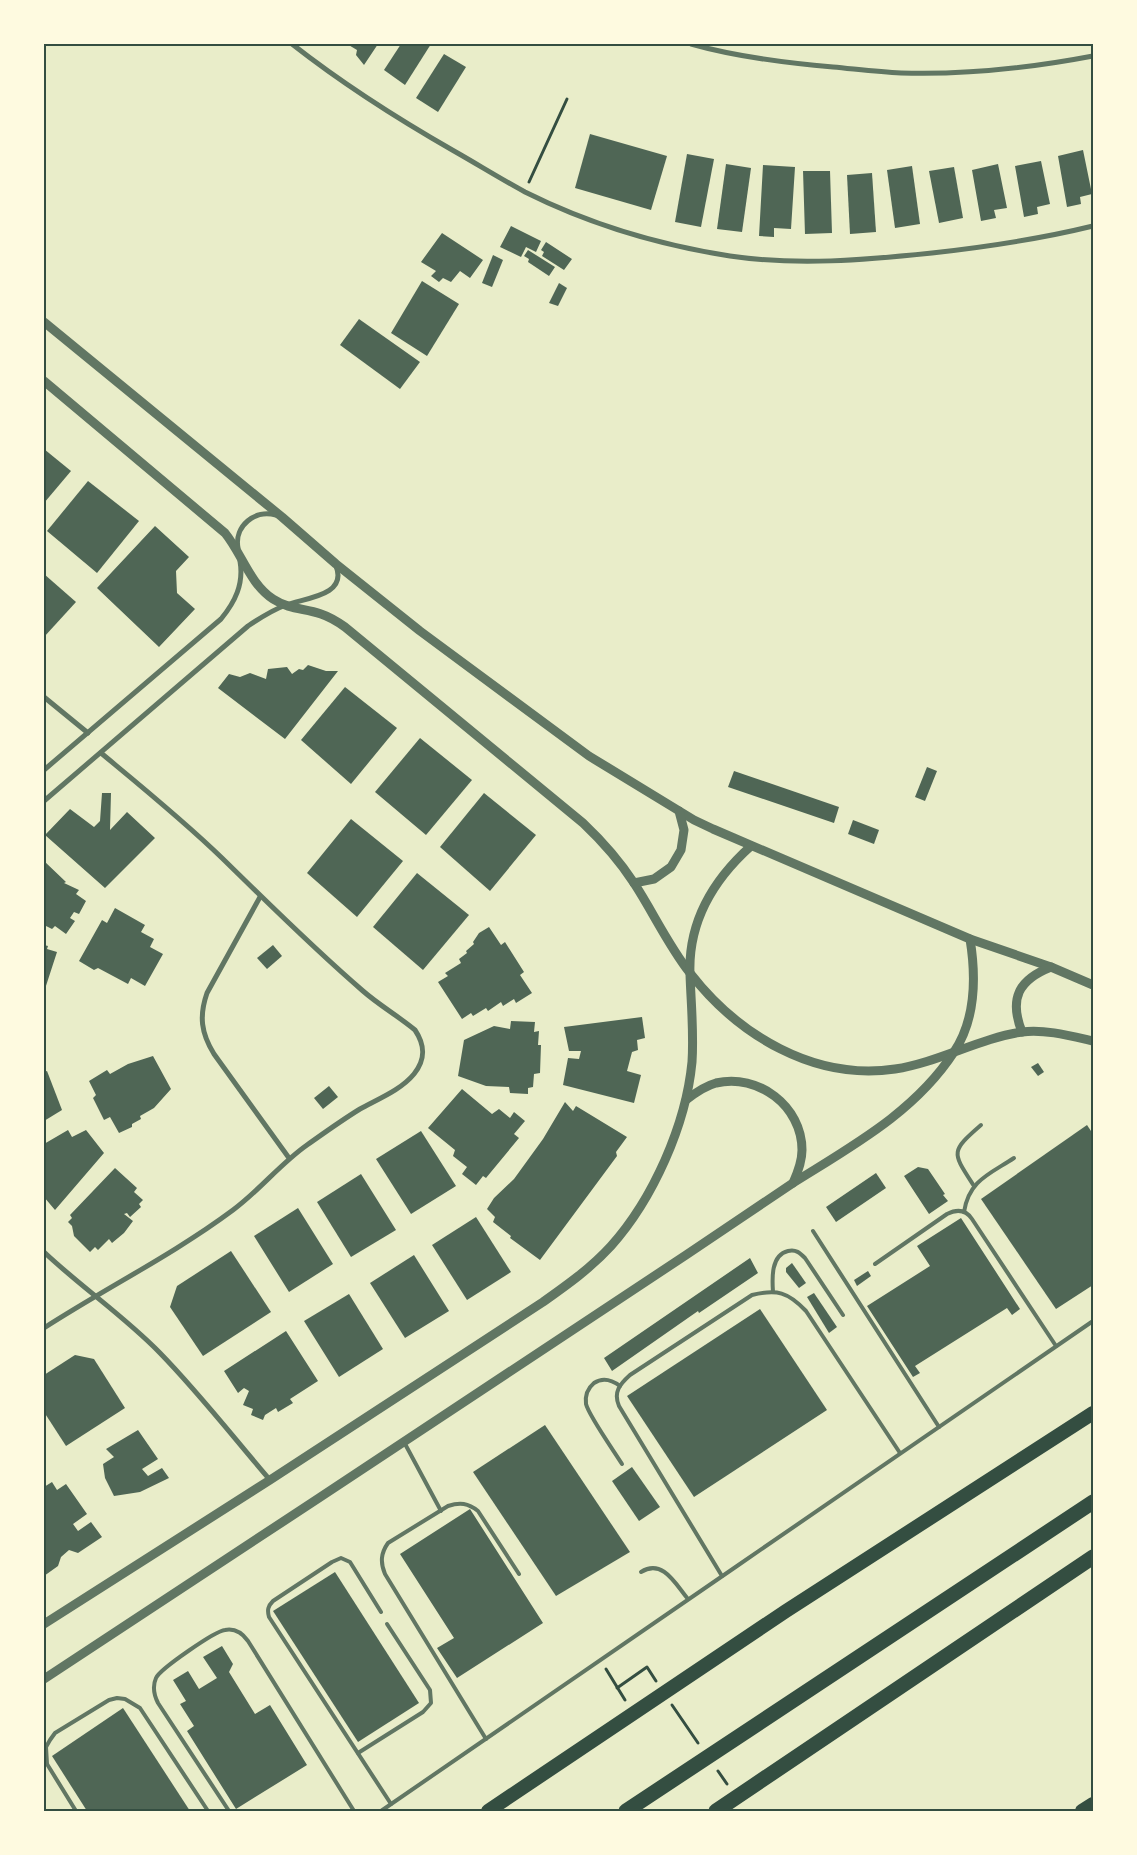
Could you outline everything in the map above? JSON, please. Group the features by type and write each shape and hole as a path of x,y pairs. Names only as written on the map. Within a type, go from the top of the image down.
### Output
{"highway":[{"path":"488,1811 786,1611 1093,1413"},
{"path":"626,1811 1093,1502"},
{"path":"716,1811 1093,1557"},
{"path":"1082,1811 1093,1804"}],"street":[{"path":"292,44 384,109 524,191 574,214 634,235 677,246 731,256 785,261 840,261 901,256 1005,243 1093,226"},
{"path":"691,44 748,57 800,64 901,73 1001,70 1051,64 1093,56"},
{"path":"44,322 282,517 336,564 420,631 589,756 694,820 751,846 970,939 1051,967 1093,985"},
{"path":"44,381 225,533 262,589 268,595 295,609 322,614 346,627 583,823 610,849 634,883 690,973 722,1008 740,1024 774,1046 804,1059 844,1068 876,1071 903,1067 955,1050 1022,1032 1038,1032 1093,1041"},
{"path":"44,770 229,610 240,588 241,564 237,543 242,526 256,515 264,513 282,517"},
{"path":"44,801 248,626 285,605 323,595 332,589 338,577 336,564"},
{"path":"44,697 88,733"},
{"path":"44,1328 193,1238 234,1210 257,1190 288,1158 358,1110 406,1082 420,1064 424,1053 419,1036 415,1030 363,991 260,897 222,857 101,753"},
{"path":"634,883 654,879 674,862 681,850 684,830 679,811"},
{"path":"44,1624 270,1480 573,1281 610,1247 641,1206 673,1141 686,1100 692,1063 693,1039 690,973 696,925 705,902 722,875 751,846"},
{"path":"260,897 207,993 202,1005 202,1031 207,1043 288,1158"},
{"path":"44,1679 870,1135 894,1117 926,1085 955,1050 964,1029 971,1007 974,984 974,962 970,939"},
{"path":"1022,1032 1016,1016 1017,1000 1024,985 1035,973 1051,967"},
{"path":"686,1100 700,1090 717,1083 734,1081 752,1084 768,1091 782,1102 793,1116 800,1132 802,1150 800,1167 793,1184"},
{"path":"44,1252 57,1265 96,1295 160,1353 270,1480"}],"lane":[{"path":"974,1186 960,1164 957,1154 960,1144 981,1125"},
{"path":"964,1212 967,1196 974,1186 1014,1158"},
{"path":"875,1264 947,1214 964,1212 972,1219 1056,1346"},
{"path":"813,1231 939,1427"},
{"path":"773,1292 772,1280 776,1262 780,1255 786,1251 793,1250 805,1258 843,1316"},
{"path":"722,1576 619,1406 616,1396 620,1386 630,1375 752,1294 767,1291 782,1293 795,1300 806,1311 900,1453"},
{"path":"381,1811 1093,1321"},
{"path":"620,1386 610,1380 599,1381 590,1387 586,1398 588,1409 622,1464"},
{"path":"404,1442 441,1511"},
{"path":"486,1739 382,1566 383,1550 388,1543 456,1503 471,1506 478,1511 519,1574"},
{"path":"381,1612 350,1562 341,1558 273,1601 268,1608 268,1617 391,1804"},
{"path":"641,1572 652,1567 664,1571 688,1599"},
{"path":"358,1753 422,1712 431,1703 430,1690 387,1624"},
{"path":"229,1811 158,1704 154,1695 154,1686 156,1677 167,1666 220,1631 231,1630 241,1633 245,1637 354,1811"},
{"path":"76,1811 47,1764 46,1747 55,1733 101,1704 117,1698 134,1702 140,1708 208,1811"}],"path":[{"path":"524,191 567,98"},
{"path":"601,1661 634,1713"},
{"path":"617,1688 647,1667 658,1683"},
{"path":"669,1699 702,1747"},
{"path":"713,1763 729,1787"}],"building":[{"path":"347,44 378,44 364,65 356,55 357,50"},
{"path":"401,44 431,44 405,85 384,70"},
{"path":"444,54 466,67 438,112 416,98"},
{"path":"590,134 667,156 651,210 575,188"},
{"path":"1083,150 1092,194 1080,197 1081,204 1067,207 1058,156"},
{"path":"687,154 714,159 701,227 675,222"},
{"path":"1041,161 1050,204 1037,207 1038,214 1024,217 1015,166"},
{"path":"726,164 751,168 742,232 717,229"},
{"path":"998,164 1007,208 994,210 996,218 981,221 972,170"},
{"path":"763,165 795,167 791,229 774,228 774,237 759,236"},
{"path":"912,166 920,224 895,228 887,170"},
{"path":"954,167 963,218 939,223 929,171"},
{"path":"803,171 830,171 832,233 805,234"},
{"path":"872,173 876,232 850,234 847,175"},
{"path":"511,226 541,241 536,252 526,247 521,257 500,247"},
{"path":"442,233 483,260 470,278 460,271 451,282 443,278 439,282 431,276 436,271 421,262"},
{"path":"546,242 572,259 564,270 542,256 544,252 541,250"},
{"path":"528,250 555,267 549,276 528,262 529,259 524,256"},
{"path":"493,255 503,260 492,287 482,283"},
{"path":"422,281 459,304 427,356 391,333"},
{"path":"559,283 567,288 558,306 549,303"},
{"path":"359,319 420,362 400,389 340,345"},
{"path":"44,449 71,471 44,503"},
{"path":"88,481 139,521 97,573 47,531"},
{"path":"155,526 189,557 176,571 177,593 195,609 159,647 97,588"},
{"path":"44,574 76,602 44,637"},
{"path":"308,665 326,671 338,671 285,739 218,688 229,674 240,677 250,673 266,679 268,669 287,667 292,674 299,669 303,670"},
{"path":"345,687 397,728 351,784 301,740"},
{"path":"420,738 472,780 426,835 375,792"},
{"path":"927,767 937,771 925,801 915,797"},
{"path":"734,771 839,807 834,823 728,787"},
{"path":"102,793 111,793 110,830 127,812 155,838 105,888 45,835 70,809 94,827 100,821"},
{"path":"484,793 536,835 490,891 440,847"},
{"path":"351,819 403,861 357,917 307,873"},
{"path":"853,820 879,830 874,844 848,834"},
{"path":"44,861 66,882 64,883 79,890 76,894 86,901 79,914 74,912 70,918 75,921 66,934 55,926 52,929 44,925"},
{"path":"417,873 469,915 423,970 373,927"},
{"path":"115,908 145,925 141,932 154,939 150,947 163,954 145,986 131,978 128,984 98,968 94,970 79,961 102,920 107,923"},
{"path":"489,927 501,945 505,942 524,972 520,975 532,993 516,1003 514,999 503,1006 501,1002 488,1011 486,1008 473,1016 471,1013 462,1019 438,982 448,976 445,973 461,963 459,959 474,944 473,942 479,933"},
{"path":"44,945 48,946 47,949 57,952 44,992"},
{"path":"273,945 282,956 267,969 257,958"},
{"path":"642,1017 645,1038 637,1040 638,1050 632,1052 627,1071 641,1075 634,1103 563,1085 568,1058 579,1059 581,1051 569,1051 564,1027"},
{"path":"511,1021 535,1022 534,1032 539,1031 538,1045 541,1045 540,1073 534,1074 533,1087 528,1088 528,1094 510,1093 509,1087 486,1086 458,1076 464,1040 494,1026 510,1029"},
{"path":"153,1056 171,1089 154,1108 140,1116 141,1119 132,1124 132,1127 119,1133 110,1117 104,1120 93,1098 96,1095 89,1081 107,1070 110,1074 128,1064"},
{"path":"1038,1063 1044,1072 1038,1076 1031,1067"},
{"path":"47,1071 62,1110 44,1121 44,1072"},
{"path":"329,1086 338,1097 323,1109 314,1098"},
{"path":"462,1089 492,1114 499,1109 510,1118 514,1112 525,1121 514,1134 519,1138 486,1178 483,1176 476,1185 462,1174 467,1167 453,1156 455,1150 428,1128"},
{"path":"565,1102 573,1111 576,1106 627,1137 616,1152 617,1156 540,1260 510,1238 511,1236 493,1222 495,1217 487,1209 494,1198 514,1179 543,1139"},
{"path":"1087,1125 1093,1134 1093,1285 1056,1309 981,1199"},
{"path":"68,1130 72,1137 86,1130 104,1153 55,1210 44,1197 44,1144"},
{"path":"421,1131 456,1186 411,1214 376,1159"},
{"path":"918,1167 928,1169 948,1201 929,1214 904,1176"},
{"path":"115,1168 137,1188 134,1192 143,1200 139,1204 141,1207 130,1217 127,1213 124,1214 133,1221 124,1233 112,1243 109,1239 98,1250 95,1247 90,1252 74,1236 72,1226 68,1222 72,1218 70,1215"},
{"path":"876,1173 886,1188 836,1222 826,1207"},
{"path":"361,1174 396,1230 351,1257 317,1202"},
{"path":"298,1208 333,1264 289,1292 254,1236"},
{"path":"476,1217 511,1272 467,1300 432,1245"},
{"path":"961,1218 1020,1309 1012,1315 1007,1308 915,1366 920,1373 913,1377 867,1306 930,1266 917,1246"},
{"path":"231,1251 271,1312 203,1356 170,1307 177,1286"},
{"path":"414,1255 449,1311 405,1338 370,1283"},
{"path":"750,1258 758,1273 699,1313 698,1311 612,1371 604,1358"},
{"path":"792,1263 806,1283 799,1288 786,1272 786,1268"},
{"path":"868,1271 871,1276 857,1286 854,1280"},
{"path":"814,1293 837,1327 829,1333 807,1297"},
{"path":"349,1294 383,1349 339,1377 304,1321"},
{"path":"760,1309 827,1410 694,1497 627,1396"},
{"path":"286,1331 318,1381 290,1399 293,1403 278,1412 276,1408 265,1415 263,1420 251,1415 253,1409 243,1405 249,1391 244,1388 238,1393 224,1371"},
{"path":"75,1355 94,1359 125,1408 66,1446 44,1412 44,1375"},
{"path":"545,1425 630,1552 556,1596 473,1472"},
{"path":"138,1430 158,1459 142,1469 148,1476 162,1468 169,1478 140,1492 114,1496 105,1478 103,1464 114,1457 106,1449"},
{"path":"632,1467 660,1507 639,1521 612,1481"},
{"path":"52,1482 57,1490 66,1484 87,1514 73,1524 78,1531 91,1522 102,1537 78,1553 69,1550 61,1557 58,1566 44,1576 44,1487"},
{"path":"470,1509 543,1623 457,1678 437,1648 454,1638 400,1554"},
{"path":"335,1572 419,1703 358,1742 273,1611"},
{"path":"222,1646 233,1664 229,1672 255,1714 270,1705 307,1765 236,1809 187,1731 194,1726 180,1704 186,1701 173,1680 188,1671 199,1689 217,1678 203,1657"},
{"path":"123,1708 190,1811 87,1811 52,1756"}]}
